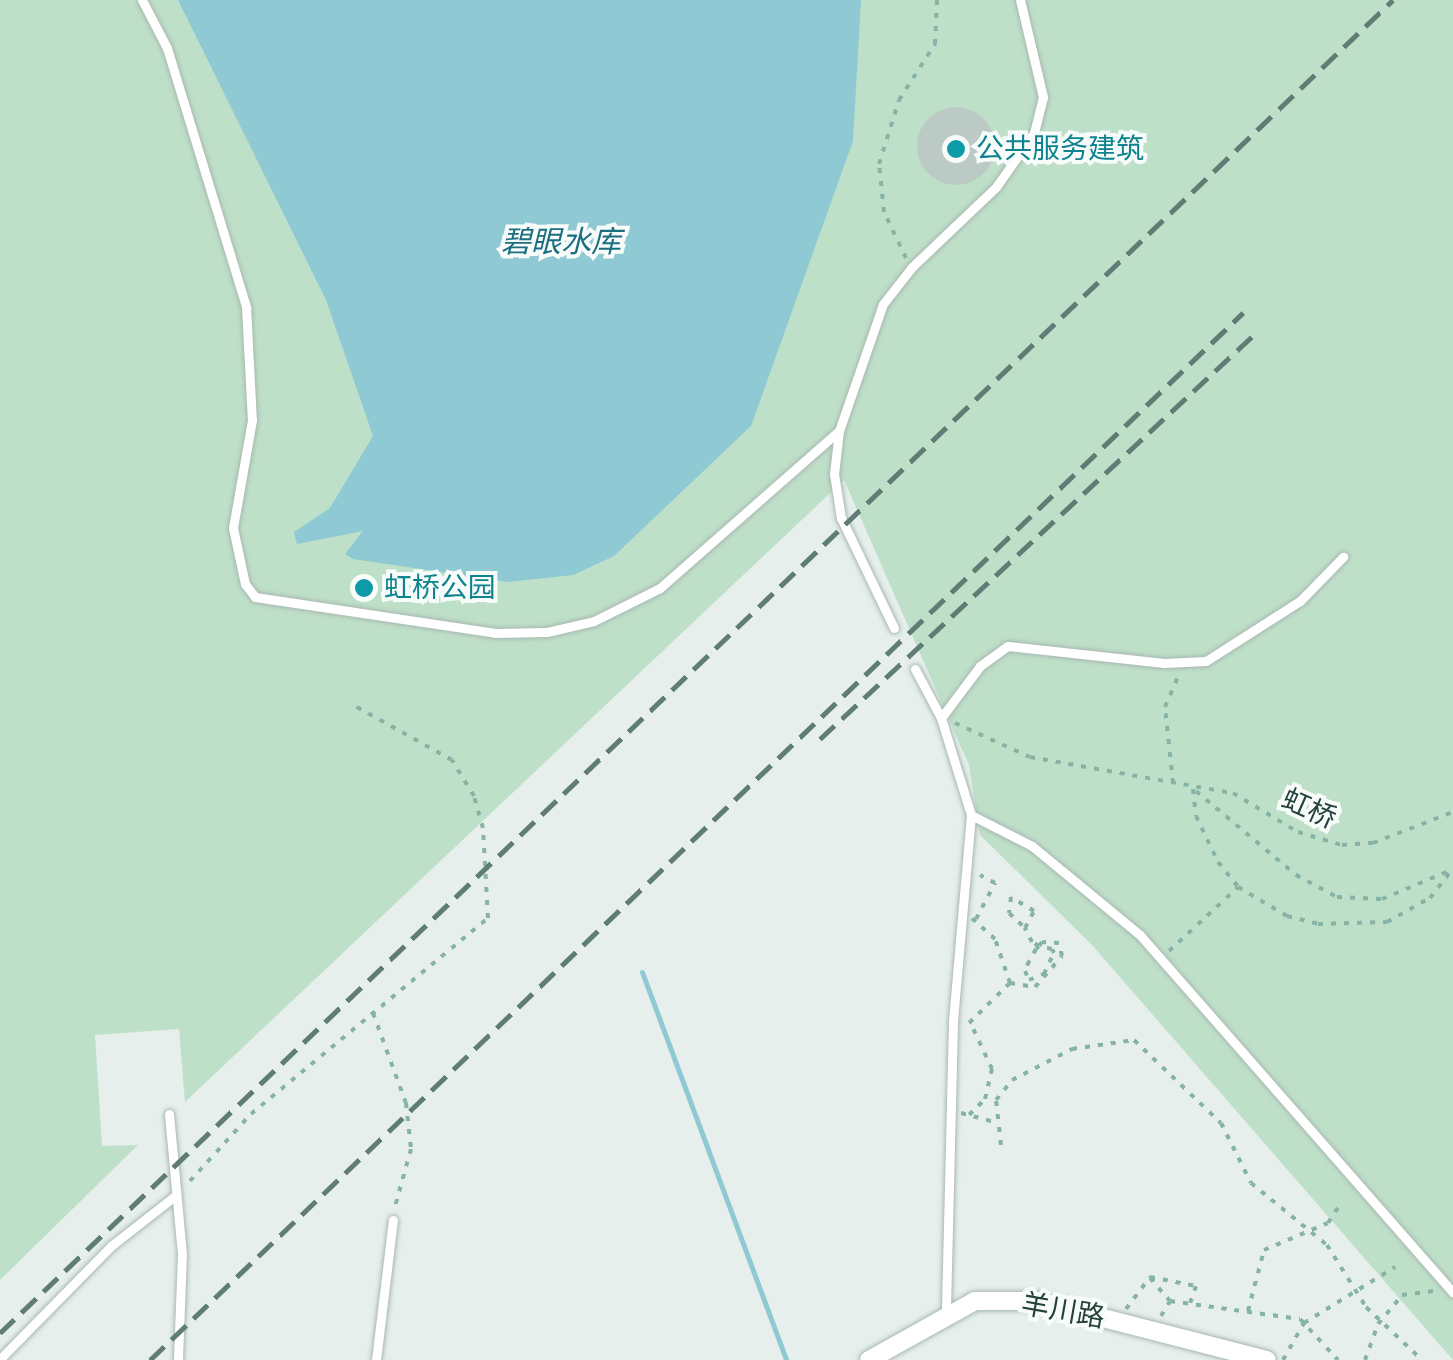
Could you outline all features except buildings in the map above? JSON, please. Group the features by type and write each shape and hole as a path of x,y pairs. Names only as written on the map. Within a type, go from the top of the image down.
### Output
{"street":[{"name":"羊川路","path":"869,1360 946,1314 976,1302 1037,1301 1267,1360"}],"lane":[{"path":"142,0 166,48 246,306 252,420 233,528 245,584 255,597 495,633 547,632 594,621 660,588 838,431"},
{"path":"894,628 840,518 834,474 838,431 874,322 912,267 996,186 1034,133 1043,96 1020,0"},
{"path":"941,718 980,666 1008,646 1190,663 1223,654 1326,580 1343,557"},
{"path":"914,669 941,718 972,815 970,918 953,1022 946,1314"},
{"path":"972,815 1032,846 1162,958 1453,1292"},
{"path":"168,1114 176,1195 178,1360"},
{"path":"0,1358 111,1246 176,1195"},
{"path":"376,1360 392,1220"}],"path":[{"path":"912,267 884,212 879,164 899,100 935,44 937,0"},
{"path":"1173,783 1164,707 1190,663"},
{"path":"176,1195 251,1114 488,918 488,885 474,796 452,760 355,706"},
{"name":"虹桥","path":"941,718 1030,757 1234,794 1319,840 1360,845 1453,812"},
{"path":"1193,788 1296,875 1337,897 1406,894 1453,868"},
{"path":"1193,788 1204,836 1238,887 1288,916 1360,926 1420,906 1453,868"},
{"path":"968,874 988,876 995,883 970,918 995,939 1010,983"},
{"path":"1162,958 1238,887"},
{"path":"1025,928 1034,911 1011,897 1008,913 1038,946 1052,948 1053,962 1029,980 1025,971 1038,946"},
{"path":"1010,983 1035,986 1054,969 1060,943 1038,946"},
{"path":"969,1023 1010,983"},
{"path":"372,1012 406,1102 411,1148 392,1220"},
{"path":"953,1022 969,1023 985,1042 992,1069 989,1091 969,1116"},
{"path":"1001,1145 995,1122 999,1094 1027,1070 1092,1043 1134,1040 1221,1123 1251,1183 1310,1230 1380,1322 1422,1360"},
{"path":"952,1111 995,1122"},
{"path":"1248,1311 1264,1250 1332,1220 1341,1203"},
{"path":"1283,1360 1304,1322 1358,1294 1371,1276 1394,1267"},
{"path":"1150,1277 1196,1286 1190,1304"},
{"path":"1150,1277 1170,1301 1304,1322 1338,1360"},
{"path":"1117,1320 1150,1277"},
{"path":"1366,1360 1380,1322 1402,1295 1434,1292 1445,1283"},
{"path":"1153,1330 1170,1301"}],"green space":[{"name":"虹桥公园","path":"0,0 1453,0 1453,1360 1092,945 980,835 969,765 844,480 185,1102 179,1029 95,1035 102,1146 138,1145 0,1280"}],"water":[{"name":"碧眼水库","path":"178,0 861,0 853,141 751,426 614,556 573,575 508,582 353,559 345,554 363,531 297,544 294,532 330,508 373,436 326,300"}],"waterway":[{"path":"642,972 786,1360"}],"railway":[{"path":"0,1333 1393,0"},
{"path":"150,1360 1243,313"},
{"path":"820,739 1259,330"}],"place":[{"name":"公共服务建筑","path":"956,149"},
{"name":"虹桥公园","path":"364,588"}]}
